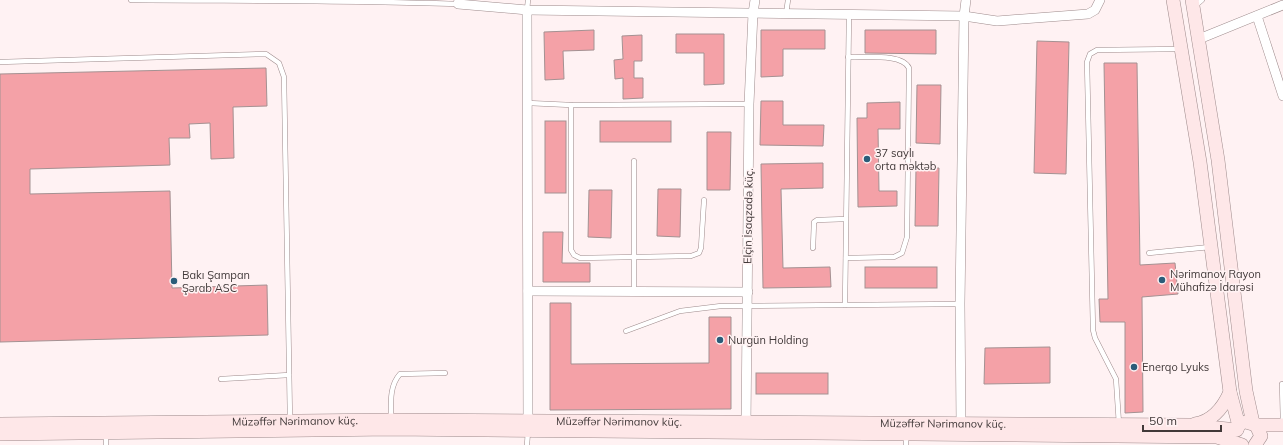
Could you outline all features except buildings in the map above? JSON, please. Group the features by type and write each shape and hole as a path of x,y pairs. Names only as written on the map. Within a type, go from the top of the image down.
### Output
{"main road":[{"path":"1173,0 1200,162 1230,392 1238,428 1237,438 1242,445"},
{"path":"1196,3 1199,39 1218,160 1246,391 1255,424 1261,436 1254,445"},
{"path":"1200,162 1218,160"},
{"path":"1189,425 1201,423 1217,413 1226,402 1230,392"},
{"name":"Müzəffər Nərimanov küç.","path":"0,424 391,420 528,426"},
{"name":"Müzəffər Nərimanov küç.","path":"746,428 961,425 1189,425 1238,428 1246,422 1255,424 1283,425"},
{"path":"0,434 106,439 384,429 528,426 746,428 906,439 1217,437 1242,445"}],"street":[{"name":"Elçin İsaqzadə küç.","path":"746,428 749,104 753,13 755,0"},
{"path":"961,425 960,304 964,16 966,0"},
{"path":"459,2 527,10 964,16 997,21 1088,14 1095,10 1100,0"},
{"path":"1199,39 1283,5"},
{"path":"527,10 528,426"},
{"path":"1257,16 1283,96"},
{"path":"528,291 748,292"}],"lane":[{"path":"131,0 354,0 459,2"},
{"path":"527,10 528,0"},
{"path":"786,14 788,0"},
{"path":"845,305 849,15"},
{"path":"1119,425 1116,379 1095,338 1093,330 1087,62 1090,54 1097,50 1182,48"},
{"path":"0,62 266,54 279,63 284,77 290,420"},
{"path":"846,258 894,257 902,253 908,237 909,68 906,63 899,59 848,57"},
{"path":"528,102 571,105 749,104"},
{"path":"571,105 571,250 574,255 580,258 691,256 698,253 701,248 704,200"},
{"path":"634,161 634,291"},
{"path":"813,248 812,227 814,222 817,220 846,218"},
{"path":"1149,253 1210,247"},
{"path":"626,331 680,311 748,304 960,304"},
{"path":"391,420 391,397 394,382 400,374 445,373"},
{"path":"221,379 289,375"},
{"path":"1282,384 1283,425"},
{"path":"527,445 528,426"}],"place":[{"name":"37 saylı orta məktəb","path":"867,159"},
{"name":"Nərimanov Rayon Mühafizə İdarəsi","path":"1162,280"},
{"name":"Bakı Şampan Şərab ASC","path":"174,281"},
{"name":"Nurgün Holding","path":"720,340"},
{"name":"Enerqo Lyuks","path":"1134,367"}]}
